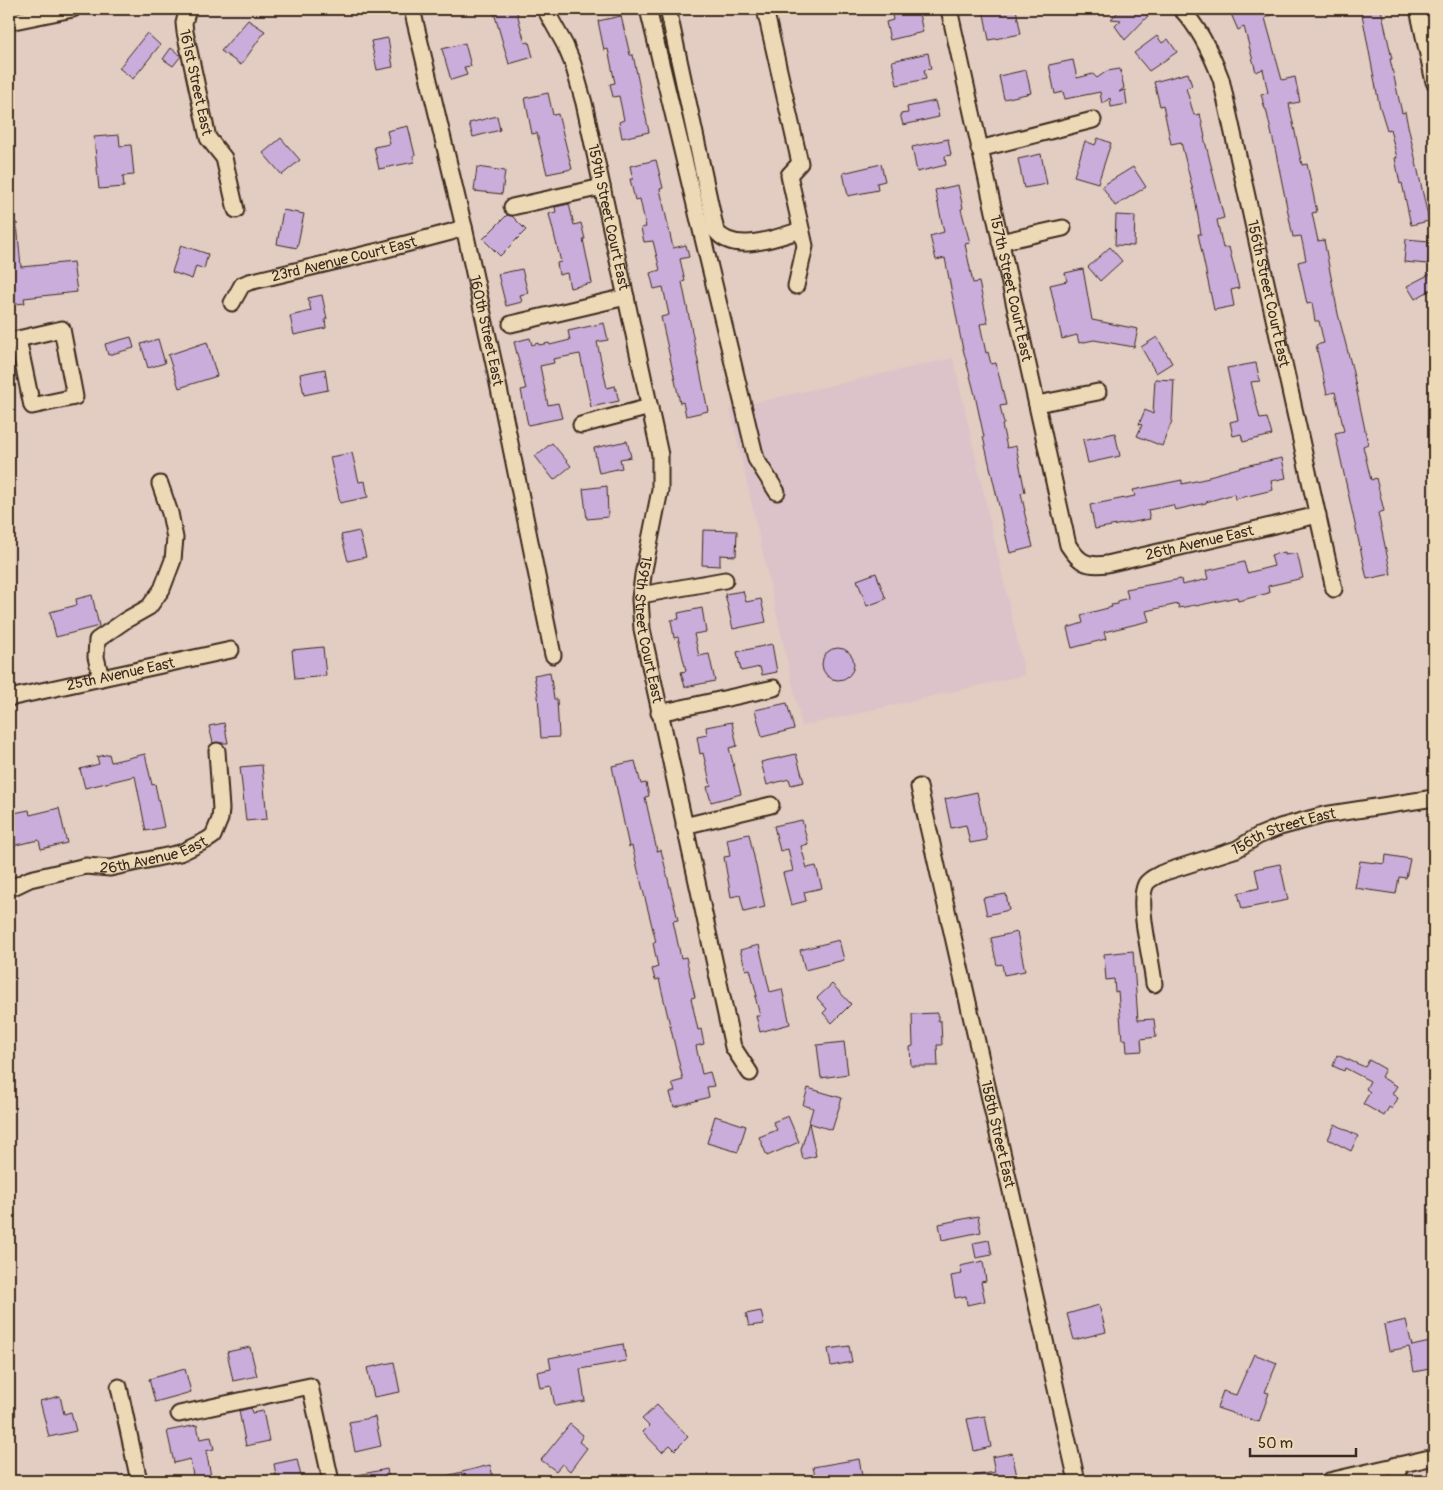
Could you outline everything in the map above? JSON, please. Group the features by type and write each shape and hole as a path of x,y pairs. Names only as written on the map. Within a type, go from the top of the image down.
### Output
{"street":[{"path":"9,22 73,9"},
{"name":"161st Street East","path":"188,9 184,23 185,32 208,138 224,158 236,210"},
{"name":"160th Street East","path":"412,9 464,227 494,364 553,655"},
{"name":"159th Street Court East","path":"545,9 573,64 584,103 660,455 660,490 646,554 641,595 642,629 733,1046 750,1073"},
{"path":"648,9 756,459 777,492"},
{"path":"668,9 716,231 722,238 729,241 752,243 801,230"},
{"path":"765,9 800,162 789,175 805,246 796,286"},
{"name":"157th Street Court East","path":"949,9 1068,545 1077,559 1082,562"},
{"name":"156th Street Court East","path":"1181,9 1197,29 1212,55 1221,79 1334,589"},
{"path":"1418,9 1428,24 1434,82"},
{"path":"979,149 1093,120"},
{"path":"512,207 602,187"},
{"name":"23rd Avenue Court East","path":"232,303 242,286 249,282 379,251 464,227"},
{"path":"1000,242 1063,228"},
{"path":"511,324 626,297"},
{"path":"62,329 75,397 32,406 14,340 62,329"},
{"path":"1037,404 1098,392"},
{"path":"581,425 650,407"},
{"path":"101,678 96,657 97,640 126,620 150,607 162,589 173,560 175,538 170,513 160,484"},
{"name":"26th Avenue East","path":"1082,562 1095,566 1107,564 1318,515"},
{"path":"641,595 725,580"},
{"name":"25th Avenue East","path":"9,698 231,650"},
{"path":"659,713 774,688"},
{"name":"26th Avenue East","path":"9,889 30,879 86,866 110,868 180,853 207,840 213,836 220,819 217,751"},
{"name":"158th Street East","path":"918,787 1077,1481"},
{"name":"156th Street East","path":"1154,984 1153,966 1142,905 1147,882 1162,873 1236,849 1258,836 1280,827 1338,812 1434,798"},
{"path":"684,826 771,806"},
{"path":"179,1414 310,1386 331,1481"},
{"path":"119,1387 139,1481"},
{"path":"1329,1481 1434,1457"},
{"path":"1396,1465 1400,1481"}],"shaded area":[{"path":"953,358 1025,675 802,726 730,408"}],"building":[{"path":"493,9 516,9 525,43 529,42 533,57 509,64"},
{"path":"918,9 923,32 890,40 886,22 893,20 892,14"},
{"path":"983,9 1016,9 1021,34 989,40"},
{"path":"1121,9 1140,9 1148,16 1125,40 1115,26 1121,20 1111,19"},
{"path":"1229,9 1285,9 1265,18 1282,80 1295,77 1300,102 1289,104 1302,165 1307,164 1317,212 1312,213 1318,241 1324,240 1338,314 1352,368 1368,444 1363,446 1371,480 1376,478 1384,511 1378,513 1391,574 1367,579 1335,433 1344,431 1335,392 1327,394 1316,345 1324,343 1319,321 1315,321 1312,303 1307,304 1298,262 1306,260 1301,236 1293,237 1276,153 1261,94 1268,93 1263,69 1256,72 1244,27 1238,30"},
{"path":"1361,9 1381,9 1402,113 1405,112 1429,221 1411,225 1402,183 1400,184 1395,158 1397,158 1390,129 1387,130 1379,104"},
{"path":"621,16 630,55 633,55 649,132 622,138 619,122 624,120 619,96 613,97 610,84 615,83 608,49 604,50 598,21"},
{"path":"248,20 265,31 241,65 221,51"},
{"path":"147,33 160,45 133,79 119,68"},
{"path":"1157,36 1162,43 1168,39 1177,52 1149,71 1134,53"},
{"path":"388,38 393,67 377,70 371,41"},
{"path":"465,43 471,66 464,67 467,75 451,80 442,49"},
{"path":"171,48 181,56 173,66 163,59"},
{"path":"928,53 931,69 924,70 926,79 897,85 892,61"},
{"path":"1073,60 1077,78 1093,74 1097,78 1107,71 1120,69 1124,88 1119,92 1125,90 1127,104 1111,107 1110,98 1102,104 1100,92 1065,99 1063,92 1055,94 1049,65"},
{"path":"1026,70 1031,93 1004,99 999,76"},
{"path":"1188,73 1192,86 1186,88 1194,115 1200,114 1224,218 1217,220 1223,248 1229,247 1239,288 1231,290 1234,306 1214,310 1198,234 1201,234 1195,199 1181,142 1171,144 1163,105 1160,106 1154,82"},
{"path":"548,93 553,115 558,114 572,169 547,174 537,133 532,134 525,98"},
{"path":"935,101 939,117 903,125 900,114 908,113 907,107"},
{"path":"497,116 500,130 473,137 469,123"},
{"path":"408,126 415,155 413,156 414,162 379,169 374,147 390,144 387,131"},
{"path":"119,135 120,146 131,145 134,175 123,176 124,187 99,189 94,137"},
{"path":"281,138 300,160 282,175 263,153"},
{"path":"1098,138 1111,143 1098,183 1074,176 1085,141 1095,145"},
{"path":"948,139 951,155 945,156 946,165 917,172 912,147"},
{"path":"1041,154 1047,184 1024,188 1018,159"},
{"path":"656,160 663,188 660,189 673,248 686,245 689,257 680,259 685,281 682,282 708,411 686,416 683,402 680,403 661,317 669,315 663,287 654,289 650,273 660,270 653,241 644,242 641,228 646,227 640,199 635,200 630,179 633,179 630,166"},
{"path":"881,164 885,181 877,183 878,190 848,196 843,173"},
{"path":"477,167 505,171 502,194 474,191"},
{"path":"1133,167 1146,187 1115,206 1102,186"},
{"path":"958,185 963,208 961,209 970,243 965,244 973,283 979,282 988,323 980,324 986,353 988,352 991,364 996,363 1006,405 1000,406 1004,424 1002,425 1007,448 1016,446 1025,492 1021,493 1024,511 1033,547 1010,553 962,345 945,258 936,260 930,236 944,232 935,190"},
{"path":"569,204 574,225 581,223 592,283 570,288 567,273 559,275 557,263 561,262 549,214 556,212 555,207"},
{"path":"283,210 304,214 297,248 277,244"},
{"path":"507,215 512,216 526,230 500,256 483,239"},
{"path":"1116,215 1135,216 1134,246 1115,245"},
{"path":"9,223 17,223 21,267 73,262 77,292 24,298 25,303 9,305"},
{"path":"1406,239 1429,241 1428,264 1404,262"},
{"path":"181,245 208,254 204,269 196,266 192,279 172,272"},
{"path":"1110,247 1122,261 1100,281 1088,267"},
{"path":"522,269 528,293 520,295 522,302 506,306 498,274"},
{"path":"1083,269 1092,320 1138,329 1134,347 1094,340 1079,343 1077,335 1062,339 1050,285 1067,281 1065,273"},
{"path":"1430,274 1434,282 1434,288 1415,299 1407,286"},
{"path":"322,295 327,319 325,319 326,328 294,335 290,316 311,311 308,298"},
{"path":"604,323 608,340 597,342 607,388 615,386 619,401 591,407 580,354 553,359 554,363 540,366 548,405 558,403 562,418 528,425 521,390 526,389 514,342 530,338 532,345 549,343 550,345 570,340 568,331"},
{"path":"131,337 134,348 108,355 105,344"},
{"path":"1157,337 1172,363 1156,373 1141,347"},
{"path":"158,339 165,363 148,368 141,344"},
{"path":"207,342 217,376 179,388 168,355"},
{"path":"1256,363 1260,381 1251,382 1260,419 1267,418 1272,435 1243,442 1241,434 1233,436 1230,422 1238,420 1227,368"},
{"path":"325,369 328,390 304,395 300,374"},
{"path":"1155,379 1174,380 1172,421 1162,446 1137,436 1142,425 1139,424 1145,410 1153,414"},
{"path":"1115,433 1120,456 1088,463 1083,440"},
{"path":"627,441 631,457 620,459 622,468 599,473 594,448"},
{"path":"552,443 571,466 554,480 535,456"},
{"path":"352,453 359,482 365,481 368,497 340,503 330,457"},
{"path":"1282,458 1286,478 1271,481 1273,490 1235,499 1234,494 1175,510 1173,505 1148,510 1150,519 1095,529 1090,505 1135,496 1133,490 1182,480 1182,484 1209,478 1209,476 1249,465"},
{"path":"607,486 608,517 587,519 583,489"},
{"path":"703,530 737,531 736,556 720,555 720,566 702,565"},
{"path":"359,531 366,557 348,561 341,535"},
{"path":"1285,552 1285,555 1297,553 1303,578 1268,586 1269,593 1238,601 1237,597 1196,606 1179,608 1178,604 1146,611 1149,621 1104,632 1106,639 1072,648 1067,628 1083,623 1081,615 1112,607 1111,605 1118,604 1118,601 1128,598 1126,589 1181,579 1182,585 1208,579 1206,571 1244,562 1247,573 1274,566 1271,555"},
{"path":"876,573 886,599 867,606 857,580"},
{"path":"743,591 746,602 761,599 766,622 733,629 725,594"},
{"path":"92,595 99,626 56,637 50,612 77,605 76,599"},
{"path":"702,608 706,632 694,634 699,656 709,654 715,681 685,687 681,672 686,671 678,637 674,638 671,620 679,619 678,613"},
{"path":"772,644 777,672 762,675 760,667 741,671 737,652"},
{"path":"323,647 326,676 295,679 292,650"},
{"path":"838,648 844,649 849,653 853,658 853,670 849,675 844,679 838,680 832,679 827,675 823,670 822,664 823,658 827,653 832,649"},
{"path":"550,672 554,699 557,699 559,737 541,738 538,696 534,675"},
{"path":"787,703 794,729 762,737 755,710"},
{"path":"732,722 737,746 729,748 741,794 711,802 707,787 711,786 703,753 700,754 697,737 707,735 706,727"},
{"path":"224,723 228,743 213,743 209,726"},
{"path":"109,754 111,762 145,754 152,785 155,784 164,827 146,831 135,776 85,788 80,769 99,764 97,757"},
{"path":"796,754 804,782 791,785 789,779 767,785 761,762"},
{"path":"635,761 641,784 646,783 649,796 645,797 657,851 661,850 678,920 673,921 681,958 686,957 695,997 691,998 698,1030 701,1029 704,1044 696,1046 702,1074 710,1072 714,1086 707,1087 709,1097 674,1107 670,1093 675,1091 672,1083 683,1080 659,979 655,980 652,969 658,967 653,943 656,942 632,846 629,847 612,766"},
{"path":"262,765 267,819 246,821 240,767"},
{"path":"977,792 987,840 970,843 966,825 951,828 945,799"},
{"path":"59,808 67,843 41,849 39,840 11,846 9,814 29,810 30,815"},
{"path":"802,820 808,844 801,846 807,868 816,866 822,888 804,892 806,901 791,905 783,873 793,871 788,849 780,851 774,826"},
{"path":"749,834 765,907 744,912 740,895 731,897 724,857 730,856 727,839"},
{"path":"1386,855 1410,859 1406,878 1399,877 1396,894 1355,888 1360,861 1385,864"},
{"path":"1280,864 1288,900 1242,909 1238,893 1259,888 1255,869"},
{"path":"1006,894 1009,910 987,915 983,898"},
{"path":"1017,932 1025,971 1004,975 1002,964 997,965 991,938"},
{"path":"839,940 844,960 805,970 800,950"},
{"path":"759,945 770,992 782,989 790,1024 760,1032 756,1016 760,1016 755,996 757,996 750,969 746,970 740,950"},
{"path":"1133,951 1138,1020 1154,1019 1156,1037 1141,1039 1142,1051 1127,1052 1126,1039 1122,1040 1118,991 1115,992 1114,979 1106,980 1104,954"},
{"path":"832,984 851,1004 832,1023 823,1013 827,1009 817,998"},
{"path":"938,1013 938,1021 941,1021 942,1045 937,1045 938,1066 911,1066 910,1047 913,1046 912,1014"},
{"path":"844,1042 848,1074 821,1078 817,1045"},
{"path":"1337,1055 1365,1067 1369,1060 1385,1069 1381,1077 1397,1086 1392,1094 1398,1098 1392,1109 1389,1107 1384,1116 1363,1104 1370,1092 1366,1089 1370,1081 1345,1068 1344,1071 1333,1066"},
{"path":"808,1088 842,1098 832,1130 809,1123 816,1156 803,1159 801,1150 813,1108 803,1105"},
{"path":"715,1116 746,1126 738,1152 707,1143"},
{"path":"788,1116 799,1142 767,1156 759,1137 777,1130 773,1122"},
{"path":"1335,1124 1358,1136 1351,1151 1328,1139"},
{"path":"978,1216 981,1232 942,1240 939,1224"},
{"path":"989,1240 992,1255 976,1258 973,1243"},
{"path":"983,1261 986,1281 981,1282 985,1301 967,1305 966,1296 955,1298 951,1276 962,1274 960,1266"},
{"path":"1099,1305 1106,1332 1074,1340 1067,1314"},
{"path":"761,1311 764,1324 749,1326 746,1314"},
{"path":"1406,1320 1412,1346 1434,1341 1434,1368 1414,1372 1409,1347 1389,1351 1384,1325"},
{"path":"623,1344 626,1361 580,1369 585,1401 555,1406 551,1386 540,1388 537,1372 551,1369 549,1358"},
{"path":"849,1346 852,1362 831,1366 828,1349"},
{"path":"250,1347 257,1376 233,1381 227,1352"},
{"path":"1254,1354 1277,1363 1265,1392 1269,1393 1259,1422 1217,1408 1223,1391 1236,1395"},
{"path":"394,1362 400,1392 374,1397 367,1368"},
{"path":"185,1369 191,1392 155,1402 149,1379"},
{"path":"60,1396 64,1414 71,1412 76,1431 49,1437 40,1401"},
{"path":"657,1405 688,1437 675,1450 670,1445 662,1452 643,1432 649,1426 642,1419"},
{"path":"251,1408 252,1413 263,1411 269,1441 246,1446 239,1411"},
{"path":"985,1416 991,1447 974,1451 967,1419"},
{"path":"375,1417 381,1446 355,1452 349,1422"},
{"path":"570,1424 583,1435 579,1442 587,1448 570,1471 562,1464 556,1471 541,1460"},
{"path":"197,1425 200,1439 211,1437 214,1449 206,1451 212,1481 194,1481 190,1459 174,1463 167,1431"},
{"path":"1012,1453 1018,1481 974,1481 973,1476 995,1472 992,1457"},
{"path":"297,1459 302,1481 277,1481 274,1464"},
{"path":"859,1459 863,1481 816,1481 813,1467"},
{"path":"490,1465 494,1481 443,1481 442,1477"},
{"path":"387,1469 389,1481 354,1481 353,1476"}]}
